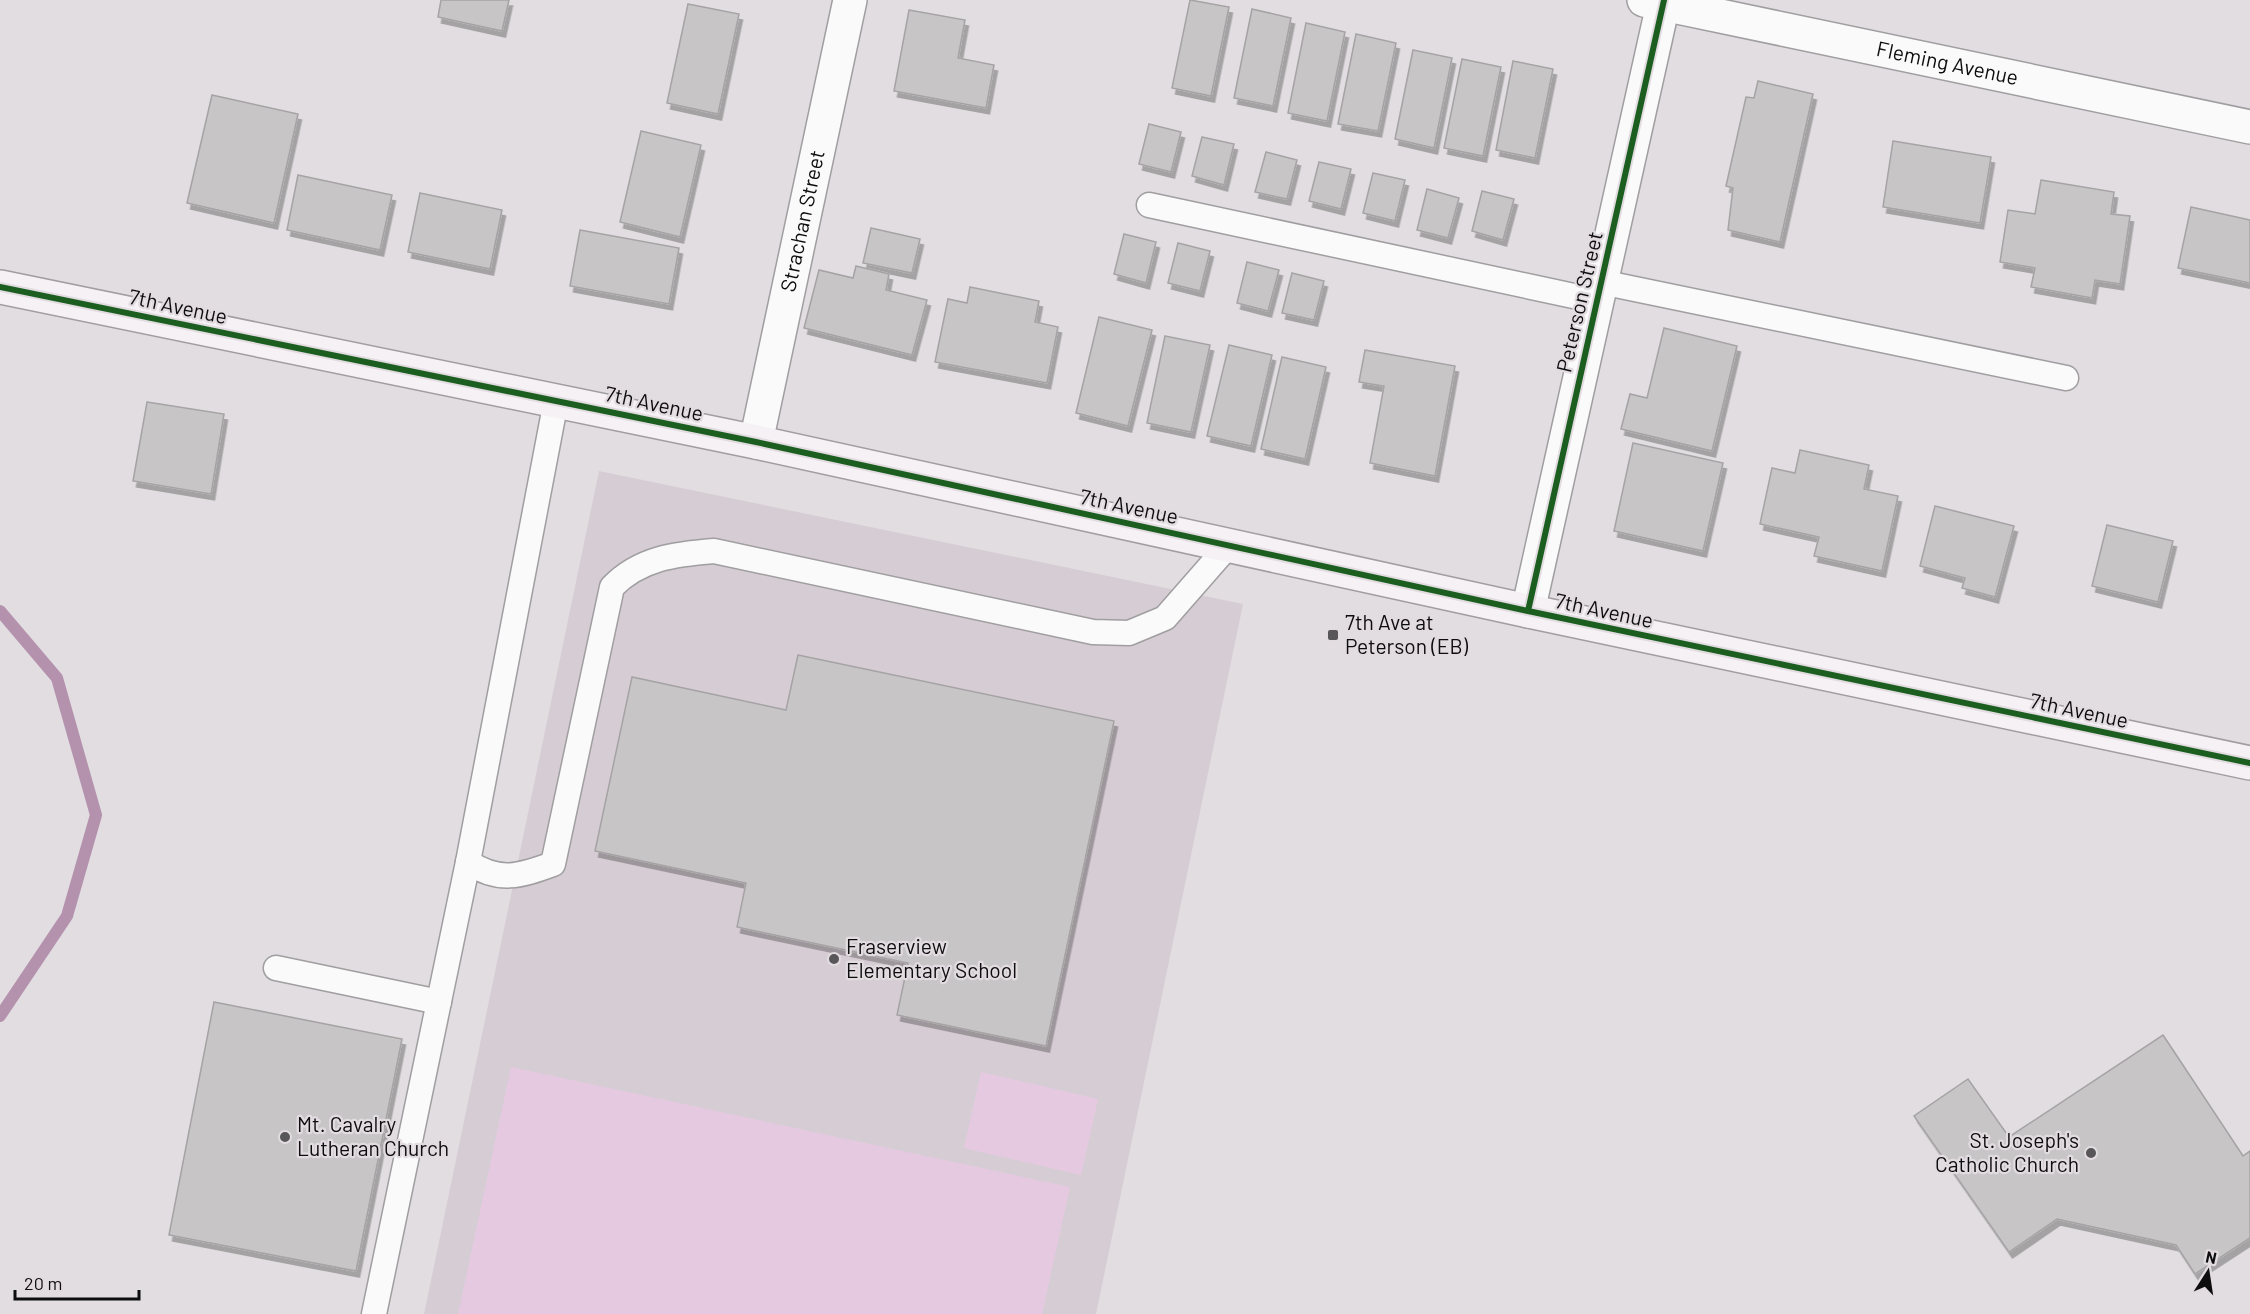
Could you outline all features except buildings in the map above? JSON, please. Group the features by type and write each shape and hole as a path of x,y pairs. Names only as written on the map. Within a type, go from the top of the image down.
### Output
{"street":[{"name":"Strachan Street","path":"756,442 850,0"},
{"name":"Fleming Avenue","path":"1657,1 2250,127"},
{"name":"Peterson Street","path":"1528,611 1599,292 1657,1"},
{"name":"7th Avenue","path":"0,288 756,442 1528,611 2250,763"}],"lane":[{"path":"1149,205 1599,292 2066,378"},
{"path":"374,1314 468,862 556,401"},
{"path":"468,862 484,873 518,877 553,864 612,587 626,573 648,562 681,553 714,551 1093,632 1129,633 1165,618 1228,546"},
{"path":"276,968 439,1002"}],"shaded area":[{"name":"Fraserview Elementary School","path":"599,471 1243,604 1096,1314 424,1314"},
{"path":"511,1067 1070,1187 1042,1314 458,1314"},
{"path":"981,1072 1098,1099 1081,1175 964,1148"}],"waterway":[{"path":"0,611 57,678 96,815 67,916 0,1016"}],"cycle path":[{"path":"1528,611 1664,0"},
{"path":"0,287 756,442 1528,611 2250,763"}],"place":[{"name":"7th Ave at Peterson (EB)","path":"1333,635"},
{"name":"Fraserview Elementary School","path":"834,959"},
{"name":"Mt. Cavalry Lutheran Church","path":"285,1137"},
{"name":"St. Joseph's Catholic Church","path":"2091,1153"}]}
